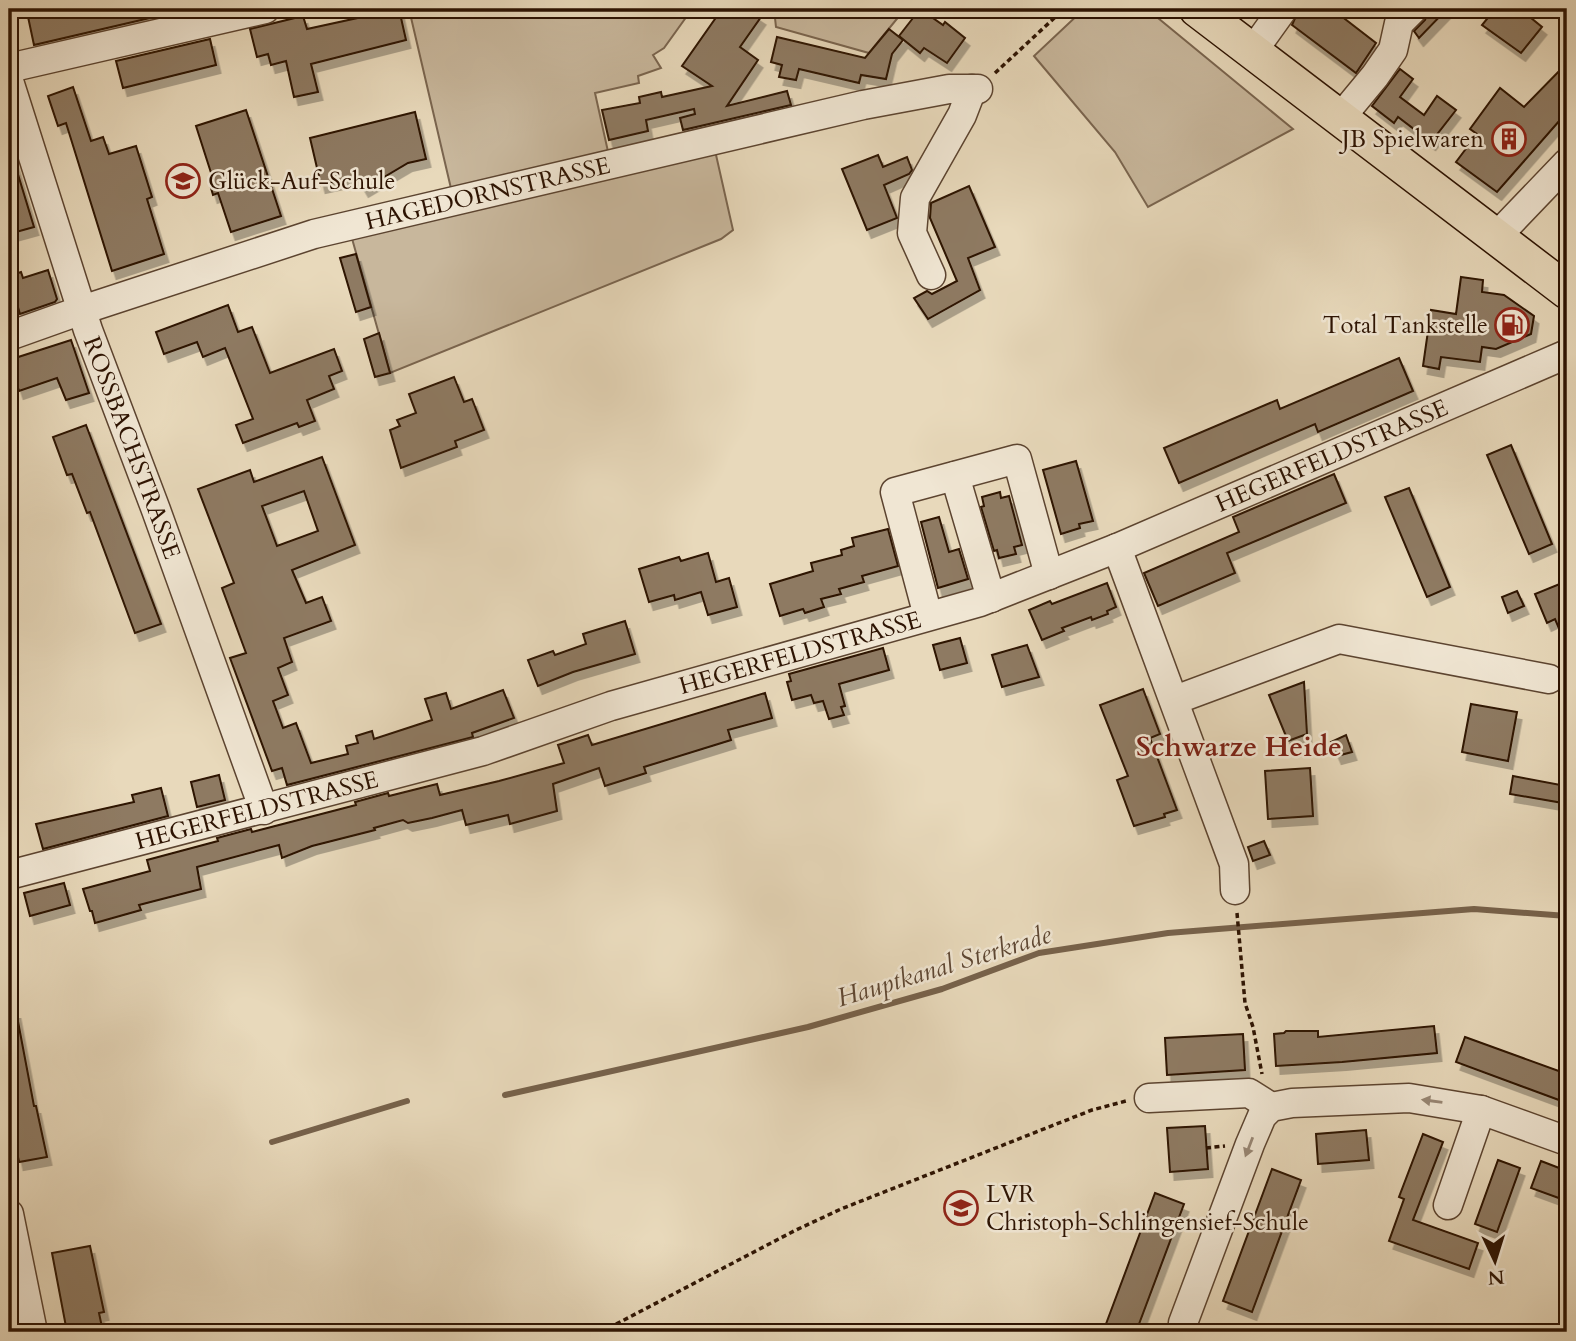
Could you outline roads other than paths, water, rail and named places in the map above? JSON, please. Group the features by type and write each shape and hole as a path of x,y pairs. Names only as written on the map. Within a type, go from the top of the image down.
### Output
{"main road":[{"path":"1197,9 1567,291"}],"street":[{"path":"9,68 265,9"},
{"path":"1253,51 1283,9"},
{"path":"1341,117 1393,50 1399,23 1413,9"},
{"name":"ROSSBACHSTRASSE","path":"9,81 82,310 264,810"},
{"name":"HAGEDORNSTRASSE","path":"9,336 314,234 863,105 949,89 975,89 915,198 912,233 931,275"},
{"path":"1497,236 1567,163"},
{"name":"HEGERFELDSTRASSE","path":"9,875 483,751 611,706 991,598 1117,548 1567,354"},
{"path":"928,616 895,492 1017,458 1049,575"},
{"path":"955,476 991,598"},
{"path":"1117,548 1234,864 1236,890"},
{"path":"1175,700 1339,639 1549,679"},
{"path":"1149,1098 1249,1093 1282,1105 1409,1098 1480,1110 1567,1140"},
{"path":"1182,1332 1183,1323 1262,1115 1282,1105"},
{"path":"1448,1205 1480,1110"},
{"path":"9,1214 33,1332"}],"waterway":[{"name":"Hauptkanal Sterkrade","path":"505,1095 808,1027 942,989 1039,953 1168,933 1474,909 1567,916"},
{"name":"Hauptkanal Sterkrade","path":"272,1142 407,1101"}],"place":[{"name":"JB Spielwaren","path":"1509,139"},
{"name":"Glück-Auf-Schule","path":"183,181"},
{"name":"Total Tankstelle","path":"1512,325"},
{"name":"LVR Christoph-Schlingensief-Schule","path":"961,1208"}],"district":[{"name":"Schwarze Heide","path":"1239,747"}]}
